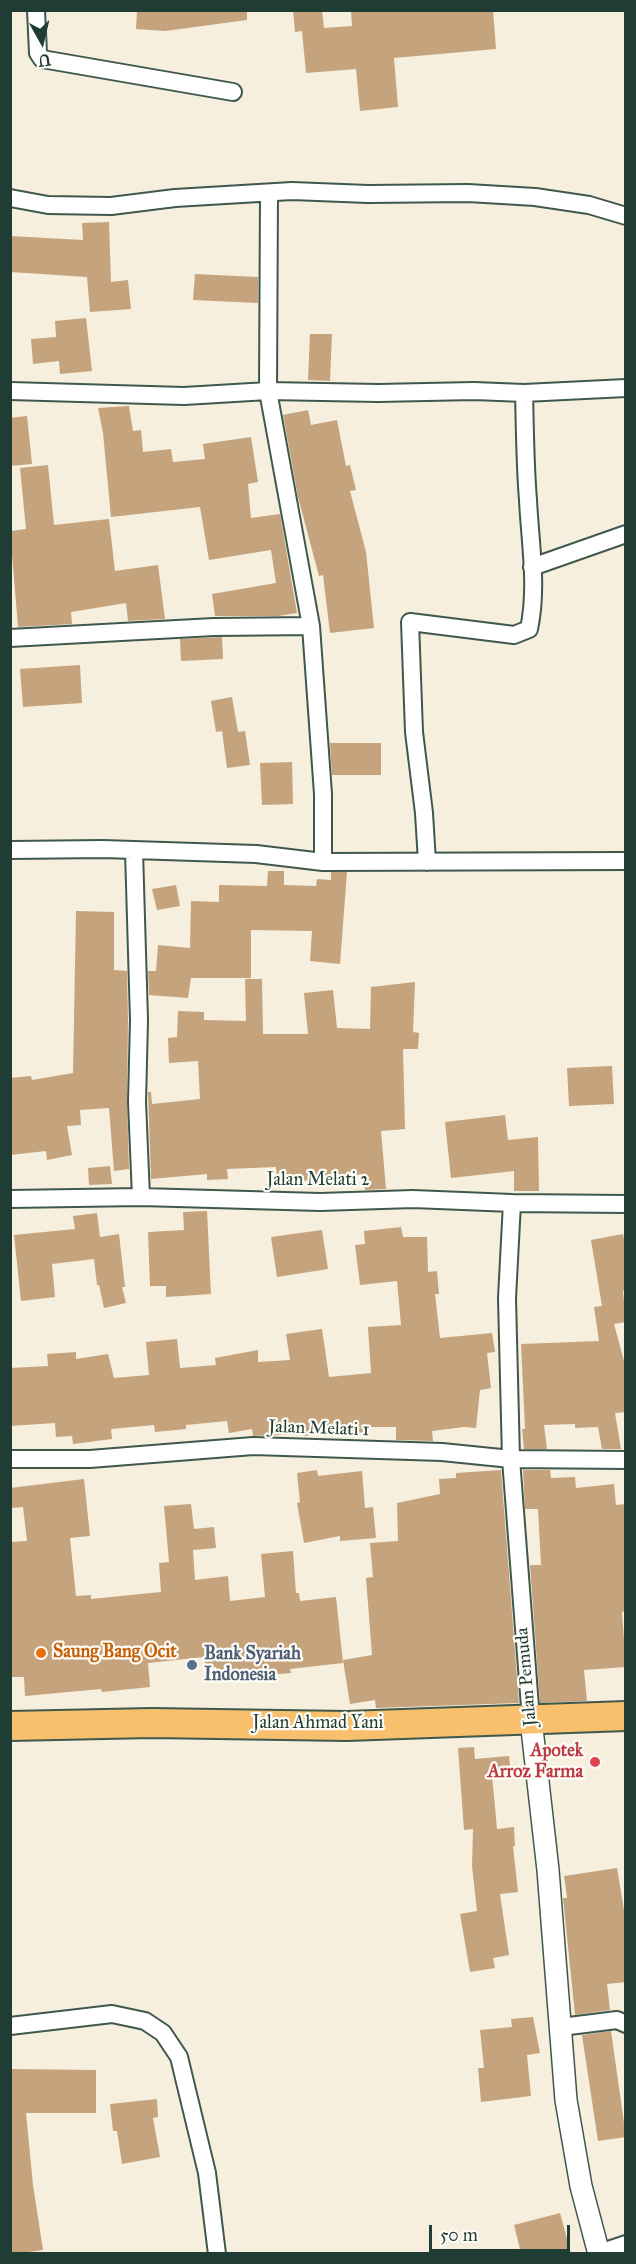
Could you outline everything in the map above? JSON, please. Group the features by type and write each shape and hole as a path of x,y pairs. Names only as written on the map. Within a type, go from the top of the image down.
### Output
{"highway":[{"name":"Jalan Ahmad Yani","path":"10,1725 152,1723 347,1726 626,1716"}],"street":[{"path":"36,10 38,53 42,59 233,92"},
{"path":"10,198 48,205 111,206 175,198 292,191 368,194 468,193 589,205 626,216"},
{"path":"269,193 268,391 311,626 323,794 323,862"},
{"path":"10,391 184,396 268,391 378,393 474,390 524,393 626,388"},
{"path":"427,862 424,813 414,732 410,622 514,635 529,629 532,615 532,567 526,476 524,393"},
{"path":"532,567 626,534"},
{"path":"10,638 214,627 311,626"},
{"path":"10,850 103,849 256,854 323,862 626,861"},
{"path":"134,851 139,1020 137,1102 141,1197"},
{"name":"Jalan Melati 2","path":"10,1199 141,1197 320,1202 413,1198 512,1203 626,1204"},
{"name":"Jalan Pemuda","path":"512,1203 507,1298 512,1459 531,1720 548,1870 566,2100 581,2186 599,2253"},
{"name":"Jalan Melati 1","path":"10,1459 90,1459 253,1446 442,1452 512,1459 626,1460"},
{"path":"10,2026 112,2014 145,2021 163,2033 179,2057 207,2173 217,2253"},
{"path":"561,2027 616,2020 626,2024"},
{"path":"599,2253 626,2244"}],"building":[{"path":"137,10 247,10 247,20 165,31 136,29"},
{"path":"293,10 322,10 324,28 352,26 351,10 493,10 496,49 394,58 398,107 360,111 356,69 306,73 302,31 295,32"},
{"path":"109,222 111,282 128,280 131,309 90,312 87,277 10,272 10,236 83,240 82,223"},
{"path":"195,274 258,277 258,303 193,300"},
{"path":"86,318 92,371 60,374 59,361 33,364 31,339 56,337 55,321"},
{"path":"310,334 332,334 330,381 308,380"},
{"path":"129,406 133,431 141,430 143,452 171,449 173,462 205,459 203,444 251,437 258,482 248,484 251,518 280,514 297,613 278,616 215,616 212,594 276,583 271,550 209,560 200,507 111,517 103,433 98,408"},
{"path":"308,410 311,425 337,420 346,466 350,465 356,490 350,491 366,552 374,628 330,633 323,575 319,576 298,497 283,415"},
{"path":"27,416 32,464 10,466 10,418"},
{"path":"48,465 54,525 109,519 115,571 158,565 165,619 128,621 126,603 71,612 72,624 18,627 10,531 26,529 20,468"},
{"path":"222,637 223,659 181,661 180,639"},
{"path":"80,665 82,703 23,707 20,669"},
{"path":"232,697 238,732 245,731 250,765 227,768 222,731 216,732 211,701"},
{"path":"330,743 381,743 381,775 332,775"},
{"path":"292,762 293,804 262,805 260,763"},
{"path":"268,871 284,871 284,885 316,886 317,879 331,880 331,872 347,872 340,964 310,961 312,931 251,930 251,978 191,978 188,998 149,995 148,971 156,971 158,945 190,948 191,901 219,902 219,885 267,886"},
{"path":"176,885 180,906 157,910 152,889"},
{"path":"76,911 114,912 114,970 127,971 129,1169 114,1171 109,1108 80,1110 81,1125 67,1126 72,1155 47,1160 46,1151 10,1155 10,1078 31,1076 32,1080 73,1073"},
{"path":"245,979 262,979 263,1034 308,1034 304,993 333,990 337,1028 370,1029 371,987 415,982 413,1032 419,1033 418,1049 403,1049 405,1129 381,1131 386,1189 365,1190 363,1174 293,1182 293,1179 277,1180 276,1167 227,1169 228,1179 207,1180 207,1174 151,1179 148,1092 151,1092 152,1104 200,1099 198,1061 169,1063 168,1038 177,1037 178,1011 204,1012 204,1020 246,1021"},
{"path":"612,1066 614,1104 569,1106 567,1068"},
{"path":"505,1115 508,1140 538,1137 539,1191 514,1191 514,1171 451,1178 445,1122"},
{"path":"110,1166 112,1184 89,1185 88,1168"},
{"path":"207,1211 211,1294 166,1297 166,1286 150,1286 148,1232 184,1230 183,1212"},
{"path":"97,1213 100,1237 119,1234 125,1287 122,1287 126,1303 104,1308 99,1285 97,1285 94,1259 52,1264 55,1297 21,1301 14,1235 75,1229 73,1216"},
{"path":"401,1227 403,1237 427,1237 428,1272 437,1271 439,1294 435,1294 440,1338 492,1333 495,1352 487,1353 491,1388 480,1390 476,1428 464,1427 432,1431 433,1441 396,1440 396,1427 366,1427 367,1432 342,1434 341,1430 304,1436 303,1434 253,1436 252,1429 229,1433 227,1421 186,1425 186,1429 155,1432 154,1425 111,1429 112,1439 73,1444 72,1436 56,1437 55,1423 10,1426 10,1368 48,1366 47,1354 76,1352 76,1359 108,1354 114,1378 149,1375 146,1342 177,1339 180,1368 216,1365 215,1358 258,1350 258,1362 290,1360 286,1334 322,1329 329,1377 371,1373 368,1327 401,1325 397,1281 360,1285 355,1245 365,1244 364,1231"},
{"path":"322,1230 328,1269 277,1277 271,1237"},
{"path":"623,1234 626,1249 626,1291 623,1291 626,1322 614,1324 624,1361 626,1379 626,1412 615,1413 621,1449 602,1449 598,1427 575,1428 575,1424 544,1425 547,1449 524,1449 521,1344 599,1341 594,1307 602,1306 591,1240"},
{"path":"317,1470 318,1476 362,1471 365,1508 373,1507 376,1538 340,1541 340,1536 304,1543 297,1503 300,1502 297,1473"},
{"path":"501,1470 519,1703 376,1708 375,1700 350,1704 343,1660 372,1655 366,1578 373,1577 370,1543 398,1541 397,1503 440,1494 439,1479 456,1478 456,1473"},
{"path":"523,1470 550,1470 551,1478 575,1477 576,1488 614,1484 616,1505 626,1504 626,1611 622,1612 626,1667 584,1670 587,1701 540,1703 530,1565 541,1565 538,1509 525,1509"},
{"path":"84,1479 90,1536 70,1538 76,1596 91,1595 91,1599 161,1592 159,1563 169,1562 164,1506 191,1504 194,1529 214,1527 216,1548 193,1550 195,1580 228,1576 230,1601 265,1597 261,1554 293,1551 296,1593 299,1593 300,1601 336,1597 343,1663 290,1669 291,1673 256,1676 256,1671 218,1678 216,1667 206,1668 204,1657 148,1663 150,1687 25,1696 24,1677 10,1677 10,1542 27,1541 23,1507 10,1508 10,1488"},
{"path":"474,1747 475,1759 509,1756 511,1774 492,1775 497,1829 514,1827 515,1846 513,1846 518,1892 500,1894 509,1955 493,1958 495,1968 470,1972 460,1914 477,1911 472,1866 473,1829 464,1830 458,1748"},
{"path":"617,1868 626,1922 626,1982 607,1984 610,2010 575,2015 563,1898 567,1898 564,1876"},
{"path":"533,2017 540,2053 527,2055 531,2096 481,2102 478,2068 484,2068 480,2030 512,2027 511,2019"},
{"path":"611,2031 626,2137 598,2141 582,2035"},
{"path":"10,2069 96,2070 96,2113 26,2113 33,2185 43,2250 22,2253 10,2253"},
{"path":"157,2099 158,2117 153,2118 160,2157 122,2164 117,2131 113,2131 110,2104"},
{"path":"560,2213 571,2253 521,2253 514,2225"}],"place":[{"name":"Saung Bang Ocit","path":"41,1653"},
{"name":"Bank Syariah Indonesia","path":"192,1665"},
{"name":"Apotek Arroz Farma","path":"595,1762"}]}
